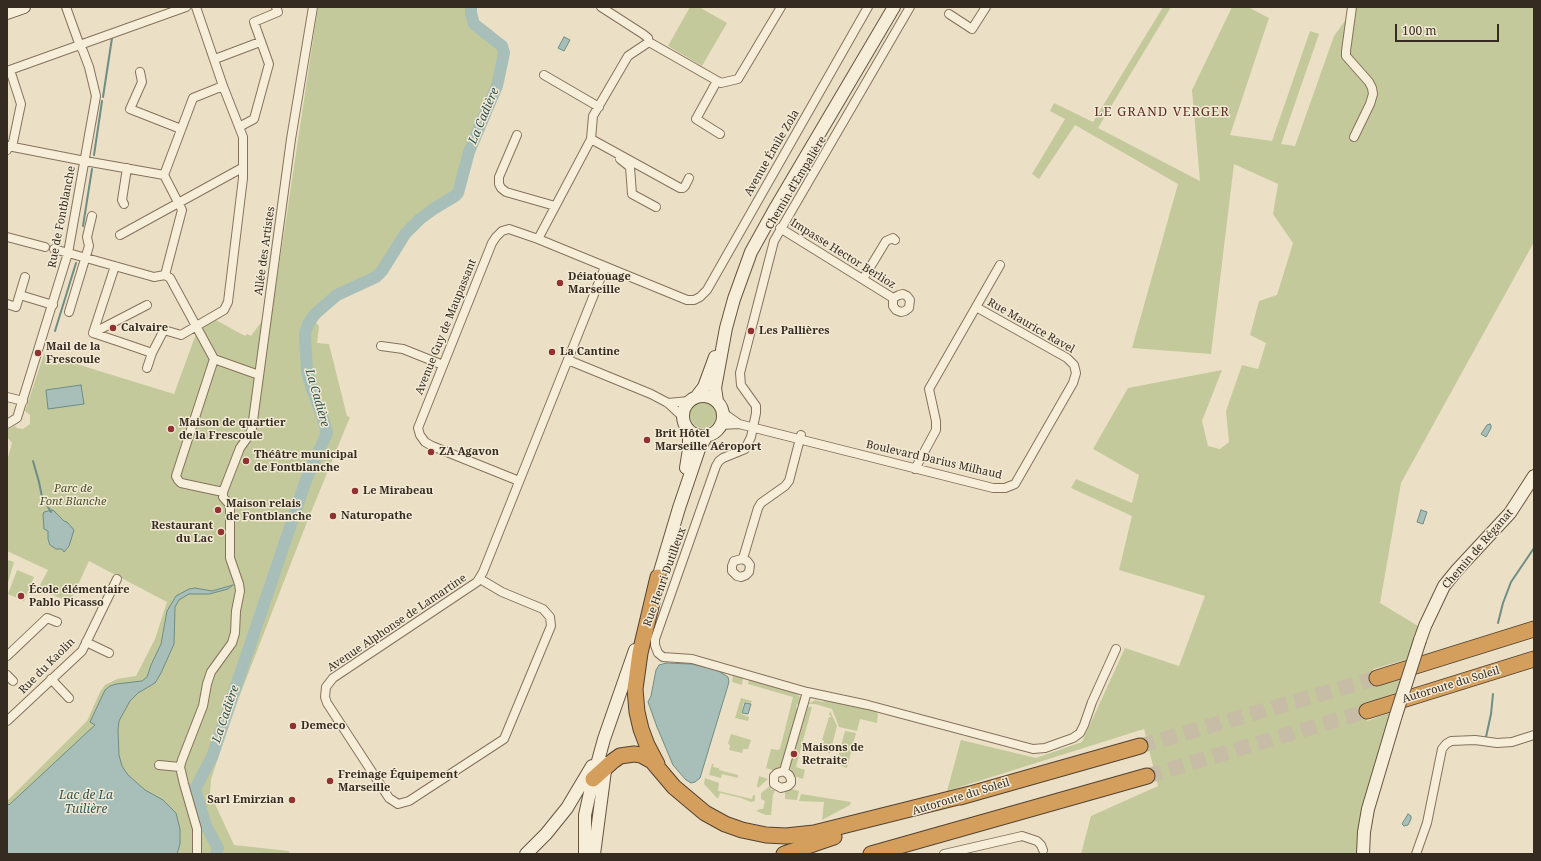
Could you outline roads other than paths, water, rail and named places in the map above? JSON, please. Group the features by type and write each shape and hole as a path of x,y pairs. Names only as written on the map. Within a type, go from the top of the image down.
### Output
{"highway":[{"path":"658,577 640,653 636,690 637,712 642,729 652,756 662,772"},
{"path":"1377,678 1534,629"},
{"name":"Autoroute du Soleil","path":"1367,711 1534,658"},
{"name":"Autoroute du Soleil","path":"784,854 970,794 1140,746"},
{"path":"593,779 605,767 620,756 634,754 647,757 674,787 705,813 725,824 742,830 766,835 786,836 814,833 970,794"},
{"path":"871,854 1147,776"}],"main road":[{"path":"7,13 24,7"},
{"path":"679,508 689,449 688,430 683,417 684,410 704,387 726,328 736,293 759,235 894,7"},
{"path":"688,430 700,435 707,435 717,430 720,425 719,407 715,388 726,328"},
{"path":"693,399 708,396 719,407"},
{"path":"594,854 605,767 631,665 679,508 699,448 707,435"},
{"name":"Chemin de Réganat","path":"1363,854 1364,832 1368,809 1420,640 1434,604 1446,583 1510,513 1534,476"},
{"path":"585,854 585,815 593,779 604,739 631,665"},
{"path":"526,854 555,823 581,786 604,739"},
{"path":"555,823 576,813 585,815 592,819 598,828"}],"street":[{"name":"Rue de Fontblanche","path":"7,424 17,418 68,253 96,96 84,51 80,46 66,7"},
{"path":"164,174 9,149 21,104 8,71 186,7"},
{"path":"147,368 152,353 164,330 181,335 224,310 228,302 239,224 243,178 243,137 223,86 196,7"},
{"path":"239,127 254,119 269,64 254,22 278,12 276,7"},
{"name":"Allée des Artistes","path":"223,492 240,448 250,434 252,428 292,139 313,7"},
{"path":"602,7 643,34 648,38 649,42 721,83 738,79 781,7"},
{"name":"Avenue Émile Zola","path":"687,300 694,300 700,297 707,290 868,7"},
{"name":"Chemin d'Empalière","path":"754,428 756,406 741,385 740,374 774,241 780,228 825,155 910,7"},
{"path":"949,14 972,29 986,7"},
{"path":"1352,7 1346,56 1369,82 1373,94 1370,104 1354,137"},
{"path":"215,59 260,42"},
{"path":"538,239 590,140 593,116 628,56 649,42"},
{"path":"140,72 142,82 130,109 181,129"},
{"path":"544,75 599,107"},
{"path":"717,81 696,120 720,134"},
{"path":"165,275 182,210 164,174 193,98 223,86"},
{"path":"517,134 500,177 499,184 501,188 506,192 555,206"},
{"path":"590,140 680,188 685,186 689,178"},
{"path":"590,140 630,167 632,194 656,207"},
{"path":"124,204 122,200 127,168"},
{"path":"120,235 242,168"},
{"path":"69,312 89,246 87,237 92,216"},
{"name":"Impasse Hector Berlioz","path":"780,228 893,298"},
{"name":"Avenue Guy de Maupassant","path":"519,481 432,446 425,442 420,435 418,428 492,243 496,237 502,231 508,229 538,239 687,300"},
{"path":"7,237 45,247"},
{"path":"862,279 886,241 893,238 896,240"},
{"path":"54,249 154,277 165,275 170,278 214,359 259,375"},
{"path":"915,469 936,430 936,421 928,389 1000,265"},
{"path":"93,333 115,266"},
{"path":"605,267 568,360 651,394 668,403 683,417"},
{"path":"7,304 16,307 25,277"},
{"path":"20,295 53,305"},
{"path":"93,333 147,305"},
{"name":"Rue Maurice Ravel","path":"976,307 1067,358 1074,365"},
{"path":"93,333 152,353"},
{"path":"381,346 403,348 443,365"},
{"path":"197,854 197,829 180,767 203,706 211,672 232,643 235,633 236,611 240,591 230,558 230,510 229,504 223,497 223,492 181,483 176,476 214,359"},
{"name":"Avenue Alphonse de Lamartine","path":"480,579 502,592 543,609 550,617 551,626 504,739 409,801 398,804 395,803 389,798 327,703 325,697 326,686 333,678 473,586 480,579 568,360"},
{"name":"Boulevard Darius Milhaud","path":"720,425 739,424 801,436 915,469 993,488 1005,488 1015,484 1073,383 1076,373 1074,365"},
{"path":"7,396 23,401"},
{"path":"668,403 693,399"},
{"name":"Boulevard Darius Milhaud","path":"719,407 739,424"},
{"name":"Rue Henri Dutilleux","path":"754,428 749,444 745,449 723,458 716,466 655,639 655,645 658,653 664,657 692,659 807,692 868,705 1028,748 1045,748 1073,738 1080,733 1116,649"},
{"path":"742,559 758,508 764,499 785,486 789,481 801,436"},
{"name":"Rue du Kaolin","path":"7,721 82,650 117,579"},
{"path":"7,656 47,618 57,622"},
{"path":"86,642 109,653"},
{"path":"7,674 13,681"},
{"path":"51,679 69,698"},
{"path":"784,771 807,692"},
{"path":"1416,854 1427,823 1442,749 1446,744 1451,741 1475,740 1496,743 1512,742 1534,735"},
{"path":"159,765 180,767"},
{"path":"944,854 1022,836 1037,841 1043,850"}],"water":[{"path":"564,37 570,40 564,51 558,48"},
{"path":"81,385 84,404 48,409 46,390"},
{"path":"1490,424 1491,428 1486,437 1481,434 1487,425"},
{"path":"52,510 67,522 74,530 69,546 64,552 62,549 56,549 50,545 48,531 44,529 44,512"},
{"path":"1421,510 1427,512 1423,524 1417,522"},
{"name":"Lac de La Tuilière","path":"233,585 228,589 209,594 189,594 179,600 175,607 174,644 161,673 155,683 138,693 130,701 119,721 119,755 122,766 128,775 145,790 163,800 176,813 180,829 180,844 177,854 7,854 7,803 9,805 95,725 90,722 105,690 116,684 142,681 147,677 161,644 167,611 176,596 189,589 195,588 212,591"},
{"path":"666,663 692,664 717,670 728,677 729,682 700,778 691,783 686,780 673,765 648,702 651,696 656,670 659,665"},
{"path":"745,703 751,704 748,714 742,713"},
{"path":"1408,814 1411,816 1411,819 1408,825 1404,826 1402,824"}],"waterway":[{"name":"La Cadière","path":"216,854 218,848 206,826 195,789 212,757 306,480 327,433 307,372 305,334 308,324 315,314 337,295 376,277 382,271 405,234 420,219 458,193 469,152 497,86 504,53 502,46 474,24 471,7"},
{"path":"103,97 112,38"},
{"path":"94,155 102,101"},
{"path":"83,226 92,169"},
{"path":"55,331 76,263"},
{"path":"33,461 42,497 51,512"},
{"path":"1498,623 1503,603 1511,582 1534,548"},
{"path":"1486,737 1491,714 1493,694"}],"tunnel":[{"path":"1140,746 1377,678"},
{"path":"1147,776 1367,711"}],"place":[{"name":"Déiatouage Marseille","path":"560,283"},
{"name":"Calvaire","path":"113,328"},
{"name":"Les Pallières","path":"751,331"},
{"name":"La Cantine","path":"552,352"},
{"name":"Mail de la Frescoule","path":"38,353"},
{"name":"Maison de quartier de la Frescoule","path":"171,429"},
{"name":"Brit Hôtel Marseille Aéroport","path":"647,440"},
{"name":"ZA Agavon","path":"431,452"},
{"name":"Théâtre municipal de Fontblanche","path":"246,461"},
{"name":"Le Mirabeau","path":"355,491"},
{"name":"Maison relais de Fontblanche","path":"218,510"},
{"name":"Naturopathe","path":"333,516"},
{"name":"Restaurant du Lac","path":"221,532"},
{"name":"École élémentaire Pablo Picasso","path":"21,596"},
{"name":"Demeco","path":"293,726"},
{"name":"Maisons de Retraite","path":"794,754"},
{"name":"Freinage Équipement Marseille","path":"330,781"},
{"name":"Sarl Emirzian","path":"292,800"}],"district":[{"name":"LE GRAND VERGER","path":"1162,112"}],"park label":[{"name":"Parc de Font Blanche","path":"73,495"}]}
